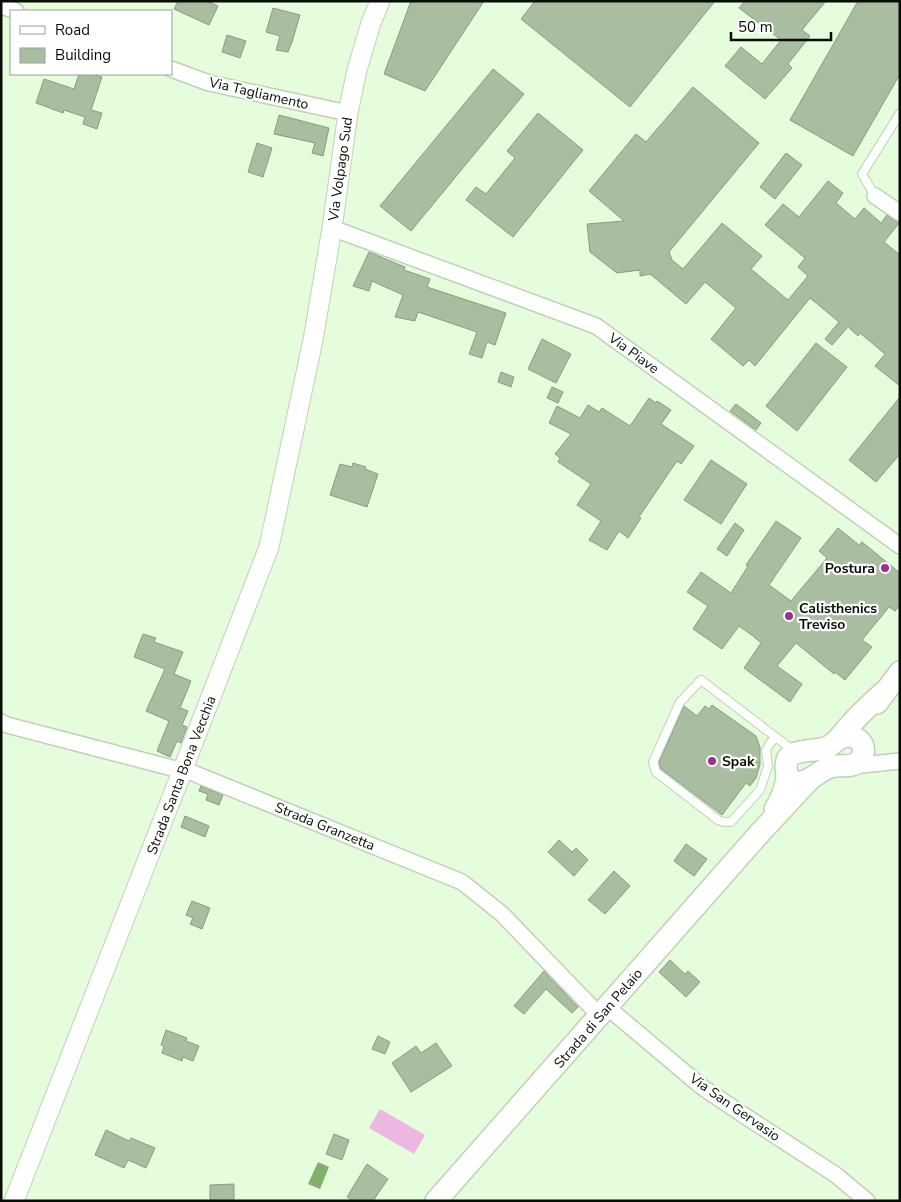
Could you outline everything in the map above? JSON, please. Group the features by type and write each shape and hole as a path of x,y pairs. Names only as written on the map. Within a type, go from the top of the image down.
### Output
{"main road":[{"path":"875,757 864,724 885,691 900,672"},
{"path":"796,753 813,751 829,746 885,691"},
{"path":"839,738 852,736 860,740 875,757"},
{"name":"Strada di San Pelaio","path":"436,1201 759,834 795,782 786,769 786,763 796,753"},
{"path":"795,782 830,767 875,757"}],"street":[{"name":"Via Volpago Sud","path":"313,340 332,228 348,113 360,61 380,1"},
{"path":"1,6 13,10"},
{"name":"Via Tagliamento","path":"172,69 209,83 348,113"},
{"path":"875,196 900,213"},
{"name":"Via Piave","path":"332,228 596,326 900,546"},
{"name":"Strada Santa Bona Vecchia","path":"14,1201 269,547 313,340"},
{"name":"Strada Granzetta","path":"1,722 172,768 183,769 462,882 502,914 603,1011"},
{"name":"Via San Gervasio","path":"603,1011 702,1087 836,1175 867,1201"}],"lane":[{"path":"875,196 862,174 900,113"},
{"path":"776,738 766,750 768,766 760,790 731,822 718,820 656,772 653,762 680,702 702,680 796,753"}],"shaded area":[{"path":"380,1109 425,1135 414,1154 369,1128"},
{"path":"318,1162 329,1167 320,1189 308,1184"}],"building":[{"path":"178,1 207,1 218,6 209,25 174,9"},
{"path":"411,1 484,1 425,91 384,74"},
{"path":"535,1 715,1 630,107 521,19"},
{"path":"745,1 826,1 802,30 810,36 788,64 792,68 765,99 725,66 741,47 762,64 781,40 739,8"},
{"path":"858,1 900,1 900,74 853,156 790,120"},
{"path":"273,8 300,15 288,52 276,50 280,36 266,32"},
{"path":"227,35 246,41 240,58 222,52"},
{"path":"493,69 524,94 411,231 380,206"},
{"path":"79,75 102,77 91,110 102,113 97,129 83,124 85,117 64,110 63,113 36,103 44,79 74,89"},
{"path":"693,87 759,143 669,252 672,260 683,269 722,223 762,256 751,269 788,300 808,276 798,267 805,258 765,225 783,204 799,217 828,181 843,193 836,203 855,219 864,208 881,223 887,215 900,222 884,242 900,255 900,386 875,366 885,354 860,333 858,336 848,327 832,345 825,339 839,322 810,298 755,366 749,360 743,366 711,339 736,308 705,282 686,304 650,274 640,276 640,270 617,273 590,252 587,224 624,221 589,191 636,134 646,142"},
{"path":"538,113 583,150 513,237 466,200 476,187 486,194 515,158 507,151"},
{"path":"279,115 329,128 323,156 312,153 315,143 274,134"},
{"path":"257,143 272,148 263,177 248,172"},
{"path":"786,153 802,165 775,199 760,187"},
{"path":"369,252 405,267 404,270 430,279 427,287 506,313 495,345 487,342 482,358 469,354 477,332 418,312 415,321 395,317 403,295 372,281 369,291 353,286"},
{"path":"542,339 571,354 556,383 528,369"},
{"path":"816,343 847,367 797,431 766,406"},
{"path":"501,372 514,377 511,387 498,382"},
{"path":"552,387 563,392 558,403 547,398"},
{"path":"900,397 900,454 876,482 849,460"},
{"path":"649,398 671,410 661,424 694,446 681,464 677,461 639,517 641,518 628,538 619,531 607,550 589,540 601,521 577,505 591,484 558,462 560,458 555,454 571,434 549,423 557,406 580,418 588,405 599,412 602,408 630,426"},
{"path":"736,404 761,423 756,430 730,411"},
{"path":"711,460 747,484 721,524 684,500"},
{"path":"353,463 366,467 365,469 378,474 367,507 330,495 340,464 352,467"},
{"path":"776,521 801,538 769,585 791,601 827,558 819,551 838,528 859,545 862,542 900,573 900,605 895,611 889,607 862,640 872,647 845,680 835,672 834,674 796,643 777,666 802,684 790,702 744,668 761,643 753,636 739,626 722,649 693,629 708,606 687,592 701,572 731,593 748,566 746,565"},
{"path":"735,523 744,530 727,556 717,549"},
{"path":"143,634 156,638 154,642 183,652 174,674 191,681 180,708 188,711 182,725 187,727 181,743 177,741 170,757 157,751 169,721 146,711 165,669 134,657"},
{"path":"712,705 756,736 760,747 760,765 756,778 750,786 746,783 722,815 661,769 659,762 684,706 697,716 705,706 709,709"},
{"path":"201,786 223,795 219,805 206,800 208,794 199,791"},
{"path":"185,816 209,826 205,837 181,827"},
{"path":"559,840 572,852 576,848 588,860 574,876 548,852"},
{"path":"686,844 707,859 694,876 674,861"},
{"path":"614,871 630,886 605,914 588,900"},
{"path":"192,901 210,908 202,929 190,924 193,918 186,915"},
{"path":"670,960 685,974 688,971 700,982 686,997 659,972"},
{"path":"544,971 578,1007 572,1013 546,989 524,1014 514,1006"},
{"path":"166,1030 187,1038 186,1041 199,1046 193,1061 183,1057 182,1061 162,1053 164,1046 161,1045"},
{"path":"378,1036 390,1042 385,1054 372,1049"},
{"path":"436,1043 452,1066 411,1092 392,1063 416,1046 421,1053"},
{"path":"106,1130 129,1141 131,1138 155,1148 146,1168 128,1160 124,1168 95,1155"},
{"path":"334,1134 349,1140 342,1160 326,1154"},
{"path":"367,1164 388,1179 373,1201 353,1201 347,1197"},
{"path":"234,1184 234,1201 210,1201 210,1185"}],"place":[{"name":"Postura","path":"885,568"},
{"name":"Calisthenics Treviso","path":"789,616"},
{"name":"Spak","path":"712,761"}]}
